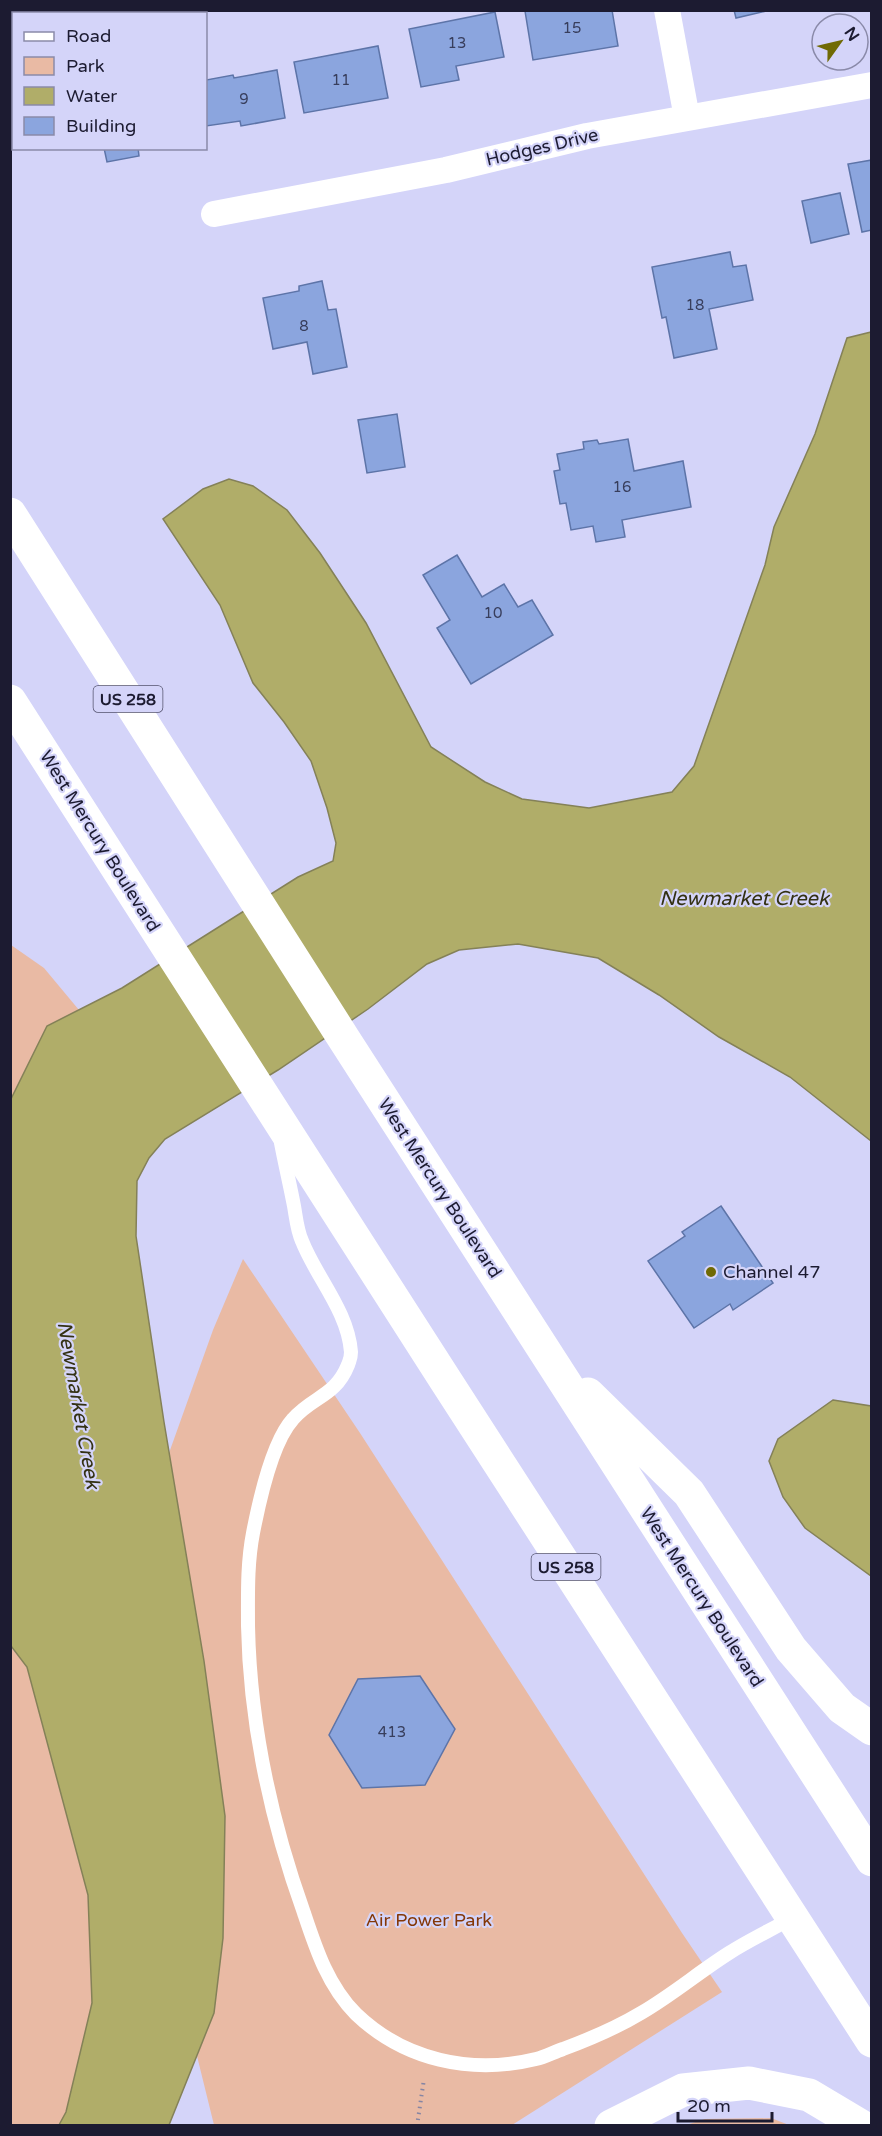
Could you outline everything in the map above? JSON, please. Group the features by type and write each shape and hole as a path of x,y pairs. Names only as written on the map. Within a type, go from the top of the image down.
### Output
{"main road":[{"name":"West Mercury Boulevard","path":"10,514 245,885 872,1860"},
{"name":"West Mercury Boulevard","path":"10,701 872,2040"},
{"path":"546,1354 689,1493 791,1649 842,1708 872,1729"},
{"path":"611,2126 683,2090 749,2083 809,2095 861,2126"}],"street":[{"path":"667,10 687,118"},
{"name":"Hodges Drive","path":"214,214 446,170 587,136 872,85"}],"lane":[{"path":"268,1103 301,1239 334,1301 347,1332 352,1355 344,1376 330,1392 308,1405 291,1421 279,1442 261,1494 252,1536 248,1580 250,1680 255,1725 280,1835 296,1890 318,1955 333,1984 355,2013 386,2038 427,2058 458,2064 482,2065 536,2059 592,2038 640,2013 731,1952 792,1918"}],"path":[{"path":"417,2126 427,2058"}],"green space":[{"path":"11,945 44,968 79,1010 47,1026 11,1101"},
{"name":"Air Power Park","path":"243,1259 360,1433 722,1992 512,2125 214,2125 197,2056 214,2013 223,1938 225,1816 204,1661 169,1453 213,1330"},
{"path":"10,1646 27,1667 88,1895 92,2003 66,2112 59,2125 11,2125"},
{"path":"771,2118 789,2125 686,2125 705,2119"}],"water":[{"name":"Newmarket Creek","path":"871,332 871,1141 790,1077 719,1037 659,995 598,958 518,944 459,950 427,964 368,1009 278,1070 165,1139 149,1158 137,1181 136,1236 204,1661 225,1816 223,1938 214,2013 169,2125 59,2125 66,2112 92,2003 88,1895 27,1667 11,1646 10,1101 47,1026 122,988 298,877 333,861 336,843 311,761 253,683 220,605 163,519 203,489 229,479 253,486 287,510 320,553 366,623 431,747 485,782 522,799 589,808 672,792 694,766 765,565 774,527 815,434 847,338"},
{"path":"833,1400 871,1406 871,1576 805,1528 783,1497 769,1461 778,1439"}],"building":[{"path":"612,10 618,46 533,60 525,11"},
{"path":"734,10 771,10 736,18"},
{"path":"495,12 504,57 456,66 459,80 421,87 409,29"},
{"path":"378,46 388,98 304,113 294,62"},
{"path":"277,70 285,118 241,126 240,121 207,126 207,80 233,75 234,78"},
{"path":"104,150 138,150 139,156 107,162"},
{"path":"872,160 872,230 862,232 848,164"},
{"path":"840,193 849,234 811,243 802,201"},
{"path":"730,252 733,267 746,265 753,300 709,309 717,349 674,358 666,317 662,318 652,267"},
{"path":"322,281 328,310 336,309 347,367 313,374 307,342 273,349 263,298 299,291 299,286"},
{"path":"397,414 405,467 367,473 358,420"},
{"path":"628,439 634,471 683,461 691,507 622,520 625,537 596,542 593,526 571,530 566,503 560,504 554,471 560,470 557,454 584,449 583,442 597,440 599,444"},
{"path":"457,555 482,597 504,584 518,607 532,600 553,635 471,684 437,628 450,620 423,575"},
{"name":"Channel 47","path":"721,1206 773,1283 733,1310 730,1304 694,1328 648,1261 685,1236 682,1232"},
{"path":"420,1676 455,1729 425,1785 362,1788 329,1735 358,1679"}],"place":[{"name":"Channel 47","path":"711,1272"}]}
